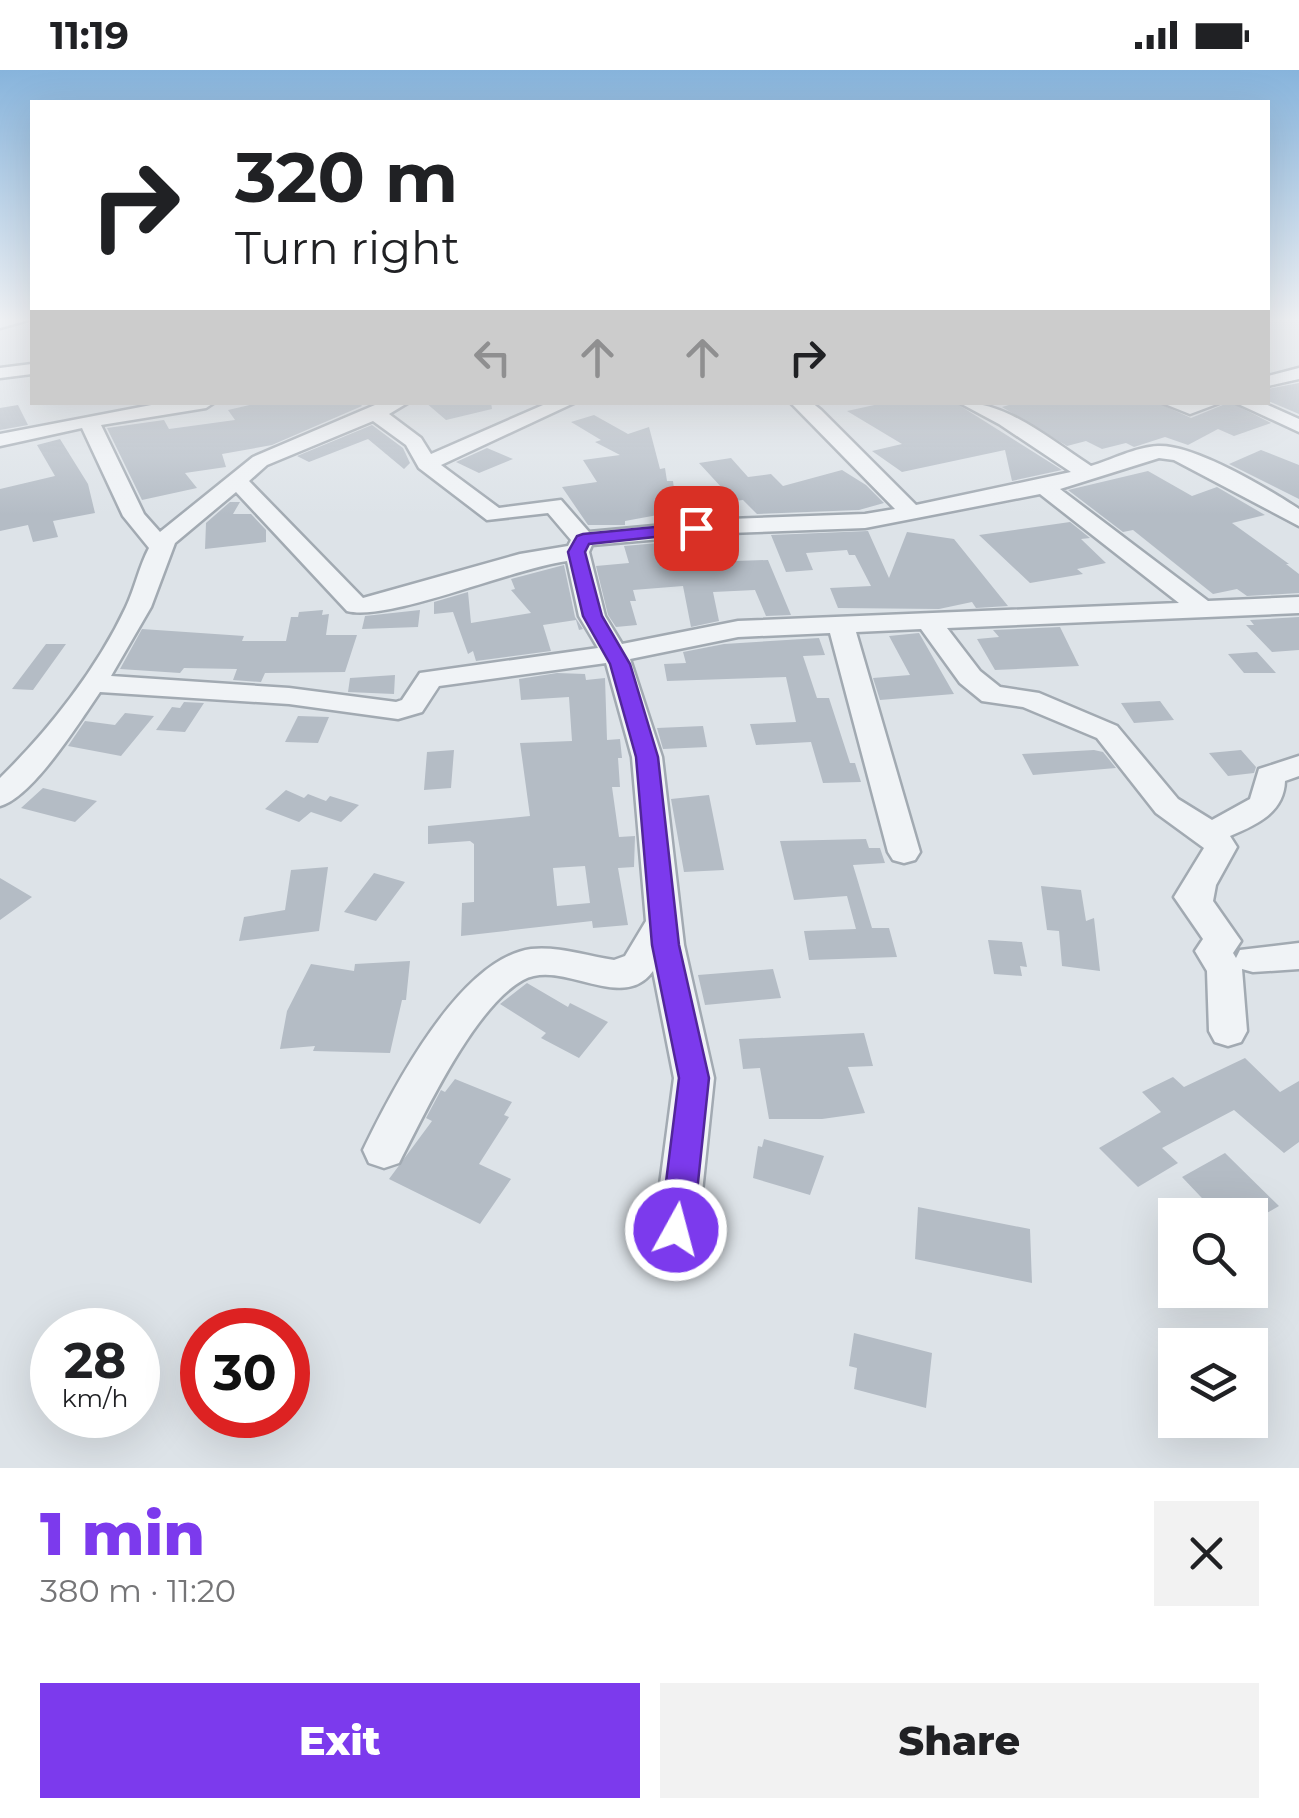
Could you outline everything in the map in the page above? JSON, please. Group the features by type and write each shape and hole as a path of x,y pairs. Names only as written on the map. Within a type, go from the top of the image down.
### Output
{"street":[{"path":"0,796 92,683 137,612 160,548 236,480 283,448 393,405"},
{"path":"426,464 560,405"},
{"path":"803,405 831,426 847,448 911,512"},
{"path":"974,405 1006,420 1087,472"},
{"path":"1250,405 1299,426"},
{"path":"0,440 160,406"},
{"path":"374,413 414,442 426,464 495,516 553,506 580,546 592,616 620,664 647,757 663,922 694,1078 676,1230"},
{"path":"89,421 134,516 160,548"},
{"path":"236,480 356,606 388,602 528,558 580,546 729,526 864,522 1044,487 1158,452 1168,452 1270,500 1299,519"},
{"path":"1044,487 1200,607"},
{"path":"92,683 288,696 398,711 412,706 430,679 612,654 738,629 1299,605"},
{"path":"930,622 970,676 992,695 1030,699 1107,732 1167,806 1210,834 1221,847 1199,885 1200,894 1192,896 1223,940 1213,951 1224,970 1228,1032"},
{"path":"841,624 904,852"},
{"path":"1210,834 1265,805 1272,792 1270,776 1299,765"},
{"path":"384,1150 462,1016 506,973 521,963 544,961 627,974 638,966 663,922"},
{"path":"1253,959 1299,956"}],"building":[{"path":"1299,384 1299,414 1270,402 1270,389"},
{"path":"18,405 28,425 0,430 0,408"},
{"path":"249,405 362,406 272,445 222,454 226,467 185,473 197,488 142,500 107,428 164,420 169,429 235,420 228,410"},
{"path":"428,405 491,405 492,409 446,420"},
{"path":"874,405 959,405 1062,470 1012,481 1005,450 902,472 872,451 902,444 847,411"},
{"path":"1163,405 1191,418 1223,405 1236,405 1271,423 1234,436 1218,429 1188,445 1165,437 1134,447 1126,443 1102,449 1086,441 1067,446 1002,407"},
{"path":"594,415 628,434 649,427 660,469 665,468 667,481 673,481 675,497 711,494 712,505 625,521 625,525 588,525 562,487 597,482 583,460 620,455 595,442 601,440 571,422"},
{"path":"372,425 403,448 410,463 404,469 368,439 309,462 297,456"},
{"path":"60,439 88,484 95,513 53,521 58,537 33,542 28,525 0,531 0,489 55,476 37,445"},
{"path":"487,448 513,459 479,473 456,462"},
{"path":"1261,450 1299,465 1299,499 1229,464"},
{"path":"731,458 748,477 771,474 783,486 842,470 866,485 884,503 859,510 757,514 743,500 734,501 699,463"},
{"path":"1148,471 1192,496 1217,487 1265,515 1232,523 1299,574 1299,593 1247,596 1237,589 1213,594 1133,530 1123,532 1068,490"},
{"path":"230,502 240,502 233,514 251,514 266,530 266,542 205,549 206,523"},
{"path":"1070,522 1090,538 1081,539 1106,563 1077,569 1083,574 1030,583 979,535"},
{"path":"868,531 889,578 907,532 954,539 1008,606 976,608 972,602 939,609 838,608 830,588 871,586 855,555 849,555 847,550 806,553 813,570 786,572 771,535"},
{"path":"727,537 735,561 768,560 791,615 766,616 755,590 713,592 719,621 691,627 683,586 633,590 636,601 630,601 637,625 616,627 608,615 596,566 629,563 624,546"},
{"path":"564,565 575,617 583,629 579,630 576,620 543,625 551,651 476,661 473,651 468,654 453,612 434,614 434,602 468,592 471,623 531,613 511,590 515,589 511,579"},
{"path":"323,610 322,615 329,614 326,635 357,635 345,672 265,673 261,682 233,680 237,669 184,668 180,673 120,669 142,629 244,636 242,641 286,641 291,617 298,617 299,612"},
{"path":"420,610 418,627 362,629 365,616"},
{"path":"1299,617 1299,650 1272,652 1246,625 1254,625 1250,620"},
{"path":"1060,627 1079,666 995,670 977,639 999,637 993,630"},
{"path":"919,633 954,694 880,700 873,678 910,675 889,636"},
{"path":"819,638 825,655 803,656 817,698 829,698 850,763 855,763 861,782 823,783 811,742 756,745 750,724 796,722 786,677 667,681 664,664 686,663 683,652 724,644"},
{"path":"46,644 66,644 33,690 12,689"},
{"path":"1257,652 1276,673 1244,673 1228,654"},
{"path":"557,673 585,674 586,680 605,678 607,740 620,739 622,758 618,758 620,787 612,787 619,837 635,836 634,867 618,868 628,925 593,928 592,921 461,936 462,903 474,902 474,844 428,844 428,826 530,816 520,743 572,741 569,697 521,700 519,679","holes":["585,866 590,903 557,906 553,868"]},
{"path":"395,675 394,694 348,692 350,678"},
{"path":"1160,701 1174,720 1134,723 1121,703"},
{"path":"184,702 204,703 185,732 156,730 172,707 180,708"},
{"path":"125,713 154,716 121,756 68,746 85,721 115,725"},
{"path":"298,716 329,717 318,743 285,742"},
{"path":"703,726 707,747 663,749 657,728"},
{"path":"454,750 451,788 424,790 427,752"},
{"path":"1241,750 1256,767 1254,773 1228,776 1209,753"},
{"path":"1103,752 1116,768 1033,775 1022,754"},
{"path":"43,788 97,801 75,822 21,808"},
{"path":"286,790 304,798 308,794 326,801 330,796 359,805 341,822 311,812 299,822 265,809"},
{"path":"709,795 724,870 684,872 671,799"},
{"path":"866,839 869,848 880,848 885,863 853,865 872,928 889,928 897,957 809,960 804,931 856,929 847,896 794,900 780,841"},
{"path":"328,867 319,931 239,941 244,917 285,910 291,870"},
{"path":"374,873 405,882 376,921 344,912"},
{"path":"0,878 32,897 0,920"},
{"path":"1041,886 1081,890 1086,921 1094,918 1100,971 1062,966 1059,931 1047,930"},
{"path":"988,940 1022,942 1027,967 1020,966 1022,976 994,974"},
{"path":"410,961 406,1000 402,1000 390,1053 313,1051 315,1046 280,1049 287,1011 311,964 354,971 355,964"},
{"path":"773,969 781,998 705,1005 698,975"},
{"path":"527,983 568,1007 570,1003 608,1022 579,1058 541,1038 546,1033 500,1004"},
{"path":"864,1033 873,1066 848,1067 865,1113 822,1119 769,1119 760,1068 743,1069 739,1039"},
{"path":"1245,1058 1280,1092 1299,1081 1299,1142 1284,1153 1234,1110 1162,1148 1178,1163 1138,1187 1099,1148 1161,1112 1142,1092 1173,1077 1184,1087"},
{"path":"455,1079 512,1102 504,1115 509,1117 479,1164 511,1179 480,1224 389,1179 432,1121 426,1118 441,1090 445,1092"},
{"path":"764,1139 824,1156 810,1195 753,1178 758,1146 762,1147"},
{"path":"1225,1153 1279,1206 1268,1212 1268,1198 1202,1198 1182,1177"},
{"path":"918,1207 1030,1229 1032,1283 915,1259"},
{"path":"854,1333 932,1353 926,1408 854,1389 857,1368 849,1366"}],"route":[{"path":"676,1230 694,1078 666,945 647,757 620,664 592,616 576,552 583,539 696,528"}]}
